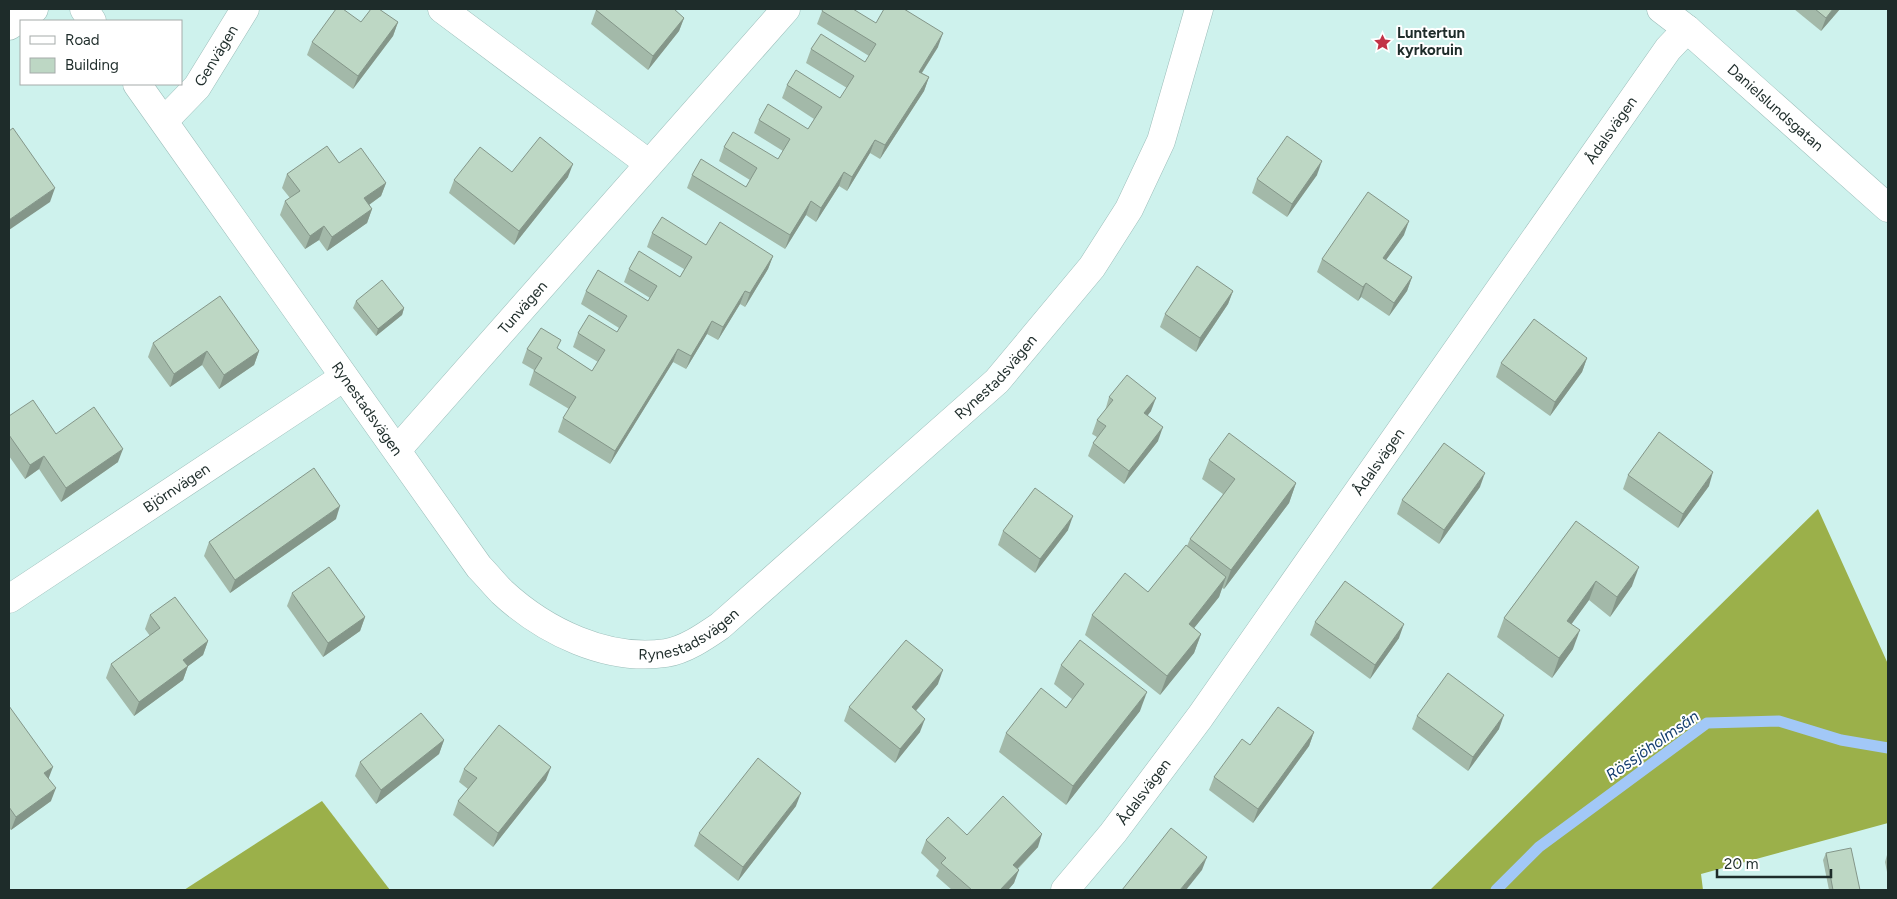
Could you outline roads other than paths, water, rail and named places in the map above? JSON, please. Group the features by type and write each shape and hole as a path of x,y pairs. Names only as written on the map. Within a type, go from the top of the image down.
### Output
{"street":[{"path":"9,26 34,9"},
{"path":"84,9 91,20"},
{"name":"Genvägen","path":"164,121 197,87 245,9"},
{"path":"442,9 648,163"},
{"name":"Tunvägen","path":"397,450 648,163 786,9"},
{"name":"Rynestadsvägen","path":"138,85 479,567 502,592 528,613 550,626 593,646 617,652 667,653 687,646 720,626 996,381 1092,267 1129,209 1161,141 1199,9"},
{"name":"Danielslundsgatan","path":"1662,9 1687,29 1888,208"},
{"name":"Ådalsvägen","path":"1065,890 1114,833 1200,717 1668,49 1687,29"},
{"name":"Björnvägen","path":"9,599 344,376"}],"waterway":[{"name":"Rössjöholmsån","path":"1496,890 1539,847 1707,723 1779,721 1841,740 1888,748"}],"place":[{"name":"Luntertun kyrkoruin","path":"1383,42"}]}
